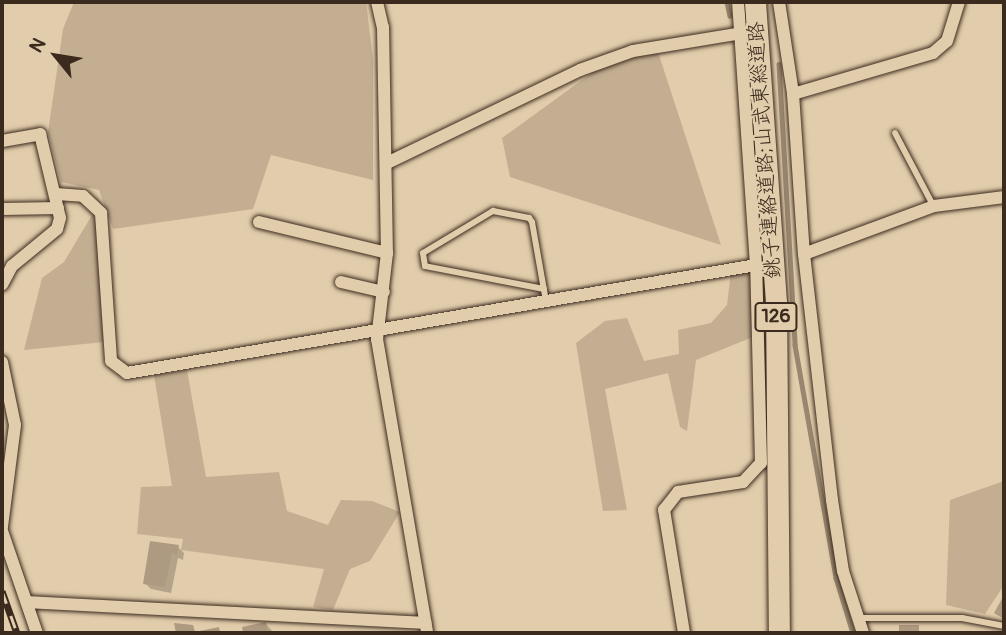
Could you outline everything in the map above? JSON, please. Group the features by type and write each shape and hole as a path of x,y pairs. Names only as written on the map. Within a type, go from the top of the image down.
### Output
{"highway":[{"name":"銚子連絡道路;山武東総道路","path":"755,2 776,302 779,633"}],"street":[{"path":"26,602 426,628 377,331 387,253 387,163 383,150 383,27 377,2"},
{"path":"684,633 664,509 678,492 743,482 761,463 756,265 738,2"},
{"path":"779,2 793,94 804,254 832,500 843,571 863,633"},
{"path":"793,94 933,53 947,41 959,2"},
{"path":"387,163 580,70 633,51 742,33"},
{"path":"2,141 40,134 58,208 57,229 12,266 2,285"},
{"path":"56,194 83,196 101,213 111,361 119,370 127,373 377,331 545,295 756,265"},
{"path":"804,254 933,206 1004,197"},
{"path":"2,209 58,208"},
{"path":"259,222 387,253"},
{"path":"341,282 384,292"},
{"path":"2,362 15,425 2,529 37,633"}],"lane":[{"path":"895,133 933,206"},
{"path":"493,211 528,218 545,295 425,266 423,253 493,211"},
{"path":"857,618 962,618 1004,626"}],"shaded area":[{"path":"74,2 366,2 373,59 373,180 271,155 253,209 113,229 99,190 61,182 48,132 63,29"},
{"path":"633,43 658,52 721,245 510,177 502,138"},
{"path":"92,215 99,226 104,342 24,350 42,278 64,262"},
{"path":"769,268 770,330 696,360 687,431 680,427 668,373 605,389 627,510 603,511 576,343 605,321 627,318 644,361 679,354 678,330 711,323 727,305 731,271"},
{"path":"187,370 206,477 279,472 287,511 328,525 341,500 372,501 400,512 370,561 350,569 333,610 313,607 324,569 181,550 183,539 137,534 141,487 172,486 154,375"},
{"path":"1004,481 1004,585 985,614 946,605 950,500"}],"building":[{"path":"150,541 179,545 177,555 172,553 165,587 143,584"},
{"path":"1004,595 1004,619 994,613"},
{"path":"266,622 268,633 243,633 242,627"},
{"path":"174,623 193,625 195,632 219,627 220,633 176,633"},
{"path":"899,625 919,625 919,633 899,633"}],"waterway":[{"path":"727,2 730,16"},
{"path":"779,64 795,345 836,578 853,633"}],"railway":[{"path":"2,591 17,633"}]}
